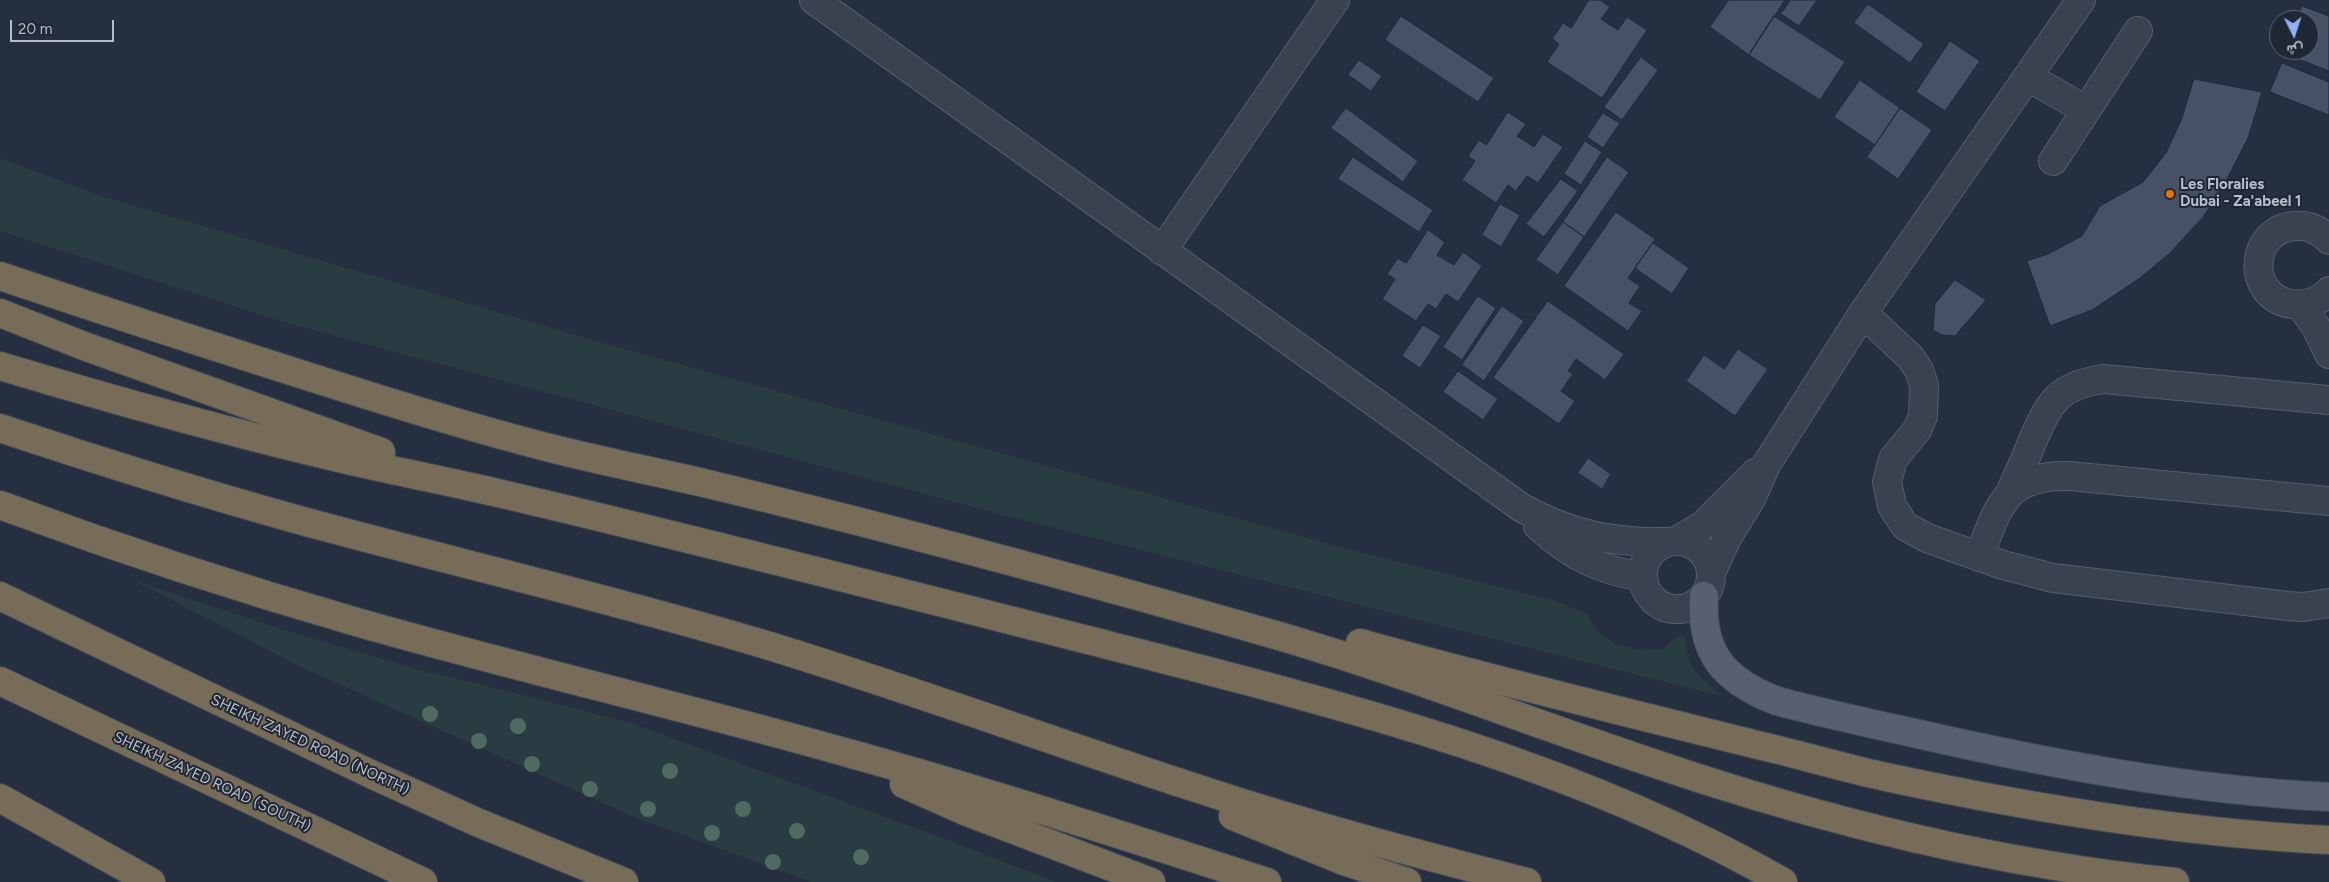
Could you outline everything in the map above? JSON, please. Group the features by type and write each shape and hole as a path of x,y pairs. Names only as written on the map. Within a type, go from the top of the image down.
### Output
{"highway":[{"path":"0,276 381,400 530,443 702,482 829,514 1134,594 1307,644 1644,760 1811,812 1968,849 2064,867 2174,882"},
{"path":"0,313 278,416 496,492"},
{"path":"0,366 174,416 334,457 496,492 854,581 1382,717 1542,771 1695,837 1783,882"},
{"path":"0,428 180,486 295,519 620,603 759,643 897,686 1195,788 1332,830 1527,882"},
{"path":"0,505 199,575 363,624 847,752 1034,808 1267,882"},
{"path":"1134,594 1278,622 1644,718 1997,800 2113,818 2217,831 2329,840"},
{"name":"SHEIKH ZAYED ROAD (NORTH)","path":"0,596 373,775 479,823 624,882"},
{"name":"SHEIKH ZAYED ROAD (SOUTH)","path":"0,681 423,882"},
{"path":"1059,741 1284,837 1407,882"},
{"path":"847,752 886,774 958,809 1151,882"},
{"path":"0,798 152,882"}],"main road":[{"path":"1708,585 1703,615 1705,634 1716,659 1733,678 1754,692 1777,701 1989,751 2122,775 2255,791 2329,797"}],"street":[{"path":"814,0 1522,508 1548,522 1576,533 1636,543 1672,541 1690,543 1701,550 1708,561 1708,585"},
{"path":"1162,251 1334,0"},
{"path":"1766,465 1744,484 1703,526 1656,548 1648,556 1643,566 1643,577 1649,594 1661,605 1672,609 1684,608 1708,585 1727,538 1752,497 1766,465 1863,313 2081,0"},
{"path":"2053,161 2138,31"},
{"path":"2028,76 2086,110"},
{"path":"2329,240 2322,232 2304,225 2285,226 2269,237 2259,254 2258,273 2266,291 2282,302 2301,306 2316,302 2329,291"},
{"path":"2301,306 2316,328 2329,354"},
{"path":"1863,313 1911,358 1919,370 1924,385 1923,416 1917,430 1893,459 1889,470 1888,494 1892,506 1906,526 1915,533 1979,557 2025,572 2053,578 2288,606 2304,607 2329,603"},
{"path":"1979,557 1999,507 2010,493 2047,409 2071,387 2087,381 2104,378 2329,400"},
{"path":"2010,493 2027,482 2046,476 2069,476 2329,501"},
{"path":"1522,508 1538,526 1575,556 1597,566 1643,577"}],"green space":[{"path":"0,158 101,196 596,341 1344,548 1552,600 1586,613 1597,631 1615,644 1641,650 1662,649 1675,638 1684,635 1689,661 1697,673 1721,696 1018,519 287,323 0,231"},
{"path":"133,580 281,629 420,670 631,723 1056,882 811,882 634,817 301,667"}],"building":[{"path":"1589,0 1600,0 1610,7 1601,19 1618,30 1627,17 1647,30 1602,98 1547,62 1559,44 1552,39 1563,23 1571,28"},
{"path":"1729,0 1785,0 1749,55 1710,27"},
{"path":"1791,0 1817,0 1799,26 1781,14"},
{"path":"1868,4 1924,44 1910,63 1854,23"},
{"path":"2302,6 2313,10 2300,10"},
{"path":"2319,12 2329,16 2329,71 2301,60 2319,60"},
{"path":"1401,16 1494,78 1478,102 1385,40"},
{"path":"1774,16 1845,62 1820,100 1749,55"},
{"path":"1950,41 1980,61 1945,111 1916,92"},
{"path":"1641,57 1658,70 1622,120 1604,107"},
{"path":"1359,60 1382,76 1371,91 1348,75"},
{"path":"2282,63 2329,82 2329,115 2270,92"},
{"name":"Les Floralies Dubai - Za'abeel 1","path":"2194,79 2262,92 2248,138 2228,177 2204,216 2170,253 2140,278 2092,310 2050,326 2027,261 2048,254 2082,236 2100,206 2143,182 2166,153 2182,118"},
{"path":"1860,80 1900,108 1875,145 1834,117"},
{"path":"1346,108 1418,161 1403,182 1331,128"},
{"path":"1900,108 1932,130 1898,179 1867,157"},
{"path":"1508,112 1526,124 1517,136 1534,147 1543,134 1563,147 1538,183 1527,176 1516,191 1508,185 1496,203 1462,180 1475,161 1468,156 1479,140 1486,145"},
{"path":"1603,113 1620,123 1603,148 1587,137"},
{"path":"1585,141 1602,152 1581,185 1564,174"},
{"path":"1353,157 1433,210 1419,232 1338,179"},
{"path":"1607,157 1629,172 1584,237 1563,222"},
{"path":"1561,179 1578,191 1544,237 1526,224"},
{"path":"1500,204 1520,215 1501,247 1482,235"},
{"path":"1616,212 1655,239 1628,278 1640,286 1629,303 1642,311 1628,331 1564,286"},
{"path":"1563,222 1584,237 1558,275 1536,260"},
{"path":"1428,230 1445,242 1437,255 1454,265 1463,252 1482,266 1458,302 1446,294 1436,309 1428,304 1416,321 1382,299 1395,279 1387,274 1398,258 1406,263"},
{"path":"1653,243 1689,268 1672,294 1635,268"},
{"path":"1955,280 1986,300 1955,336 1942,335 1933,330 1935,304"},
{"path":"1478,296 1496,308 1462,360 1443,347"},
{"path":"1548,301 1624,354 1605,380 1576,359 1568,371 1573,374 1561,391 1575,401 1559,424 1493,378"},
{"path":"1502,306 1524,321 1484,381 1462,365"},
{"path":"1423,325 1441,336 1420,368 1402,356"},
{"path":"1738,349 1768,369 1735,416 1686,381 1704,355 1724,369"},
{"path":"1458,371 1498,399 1483,420 1443,392"},
{"path":"1588,458 1611,474 1602,489 1578,473"}],"place":[{"name":"Les Floralies Dubai - Za'abeel 1","path":"2170,194"}]}
